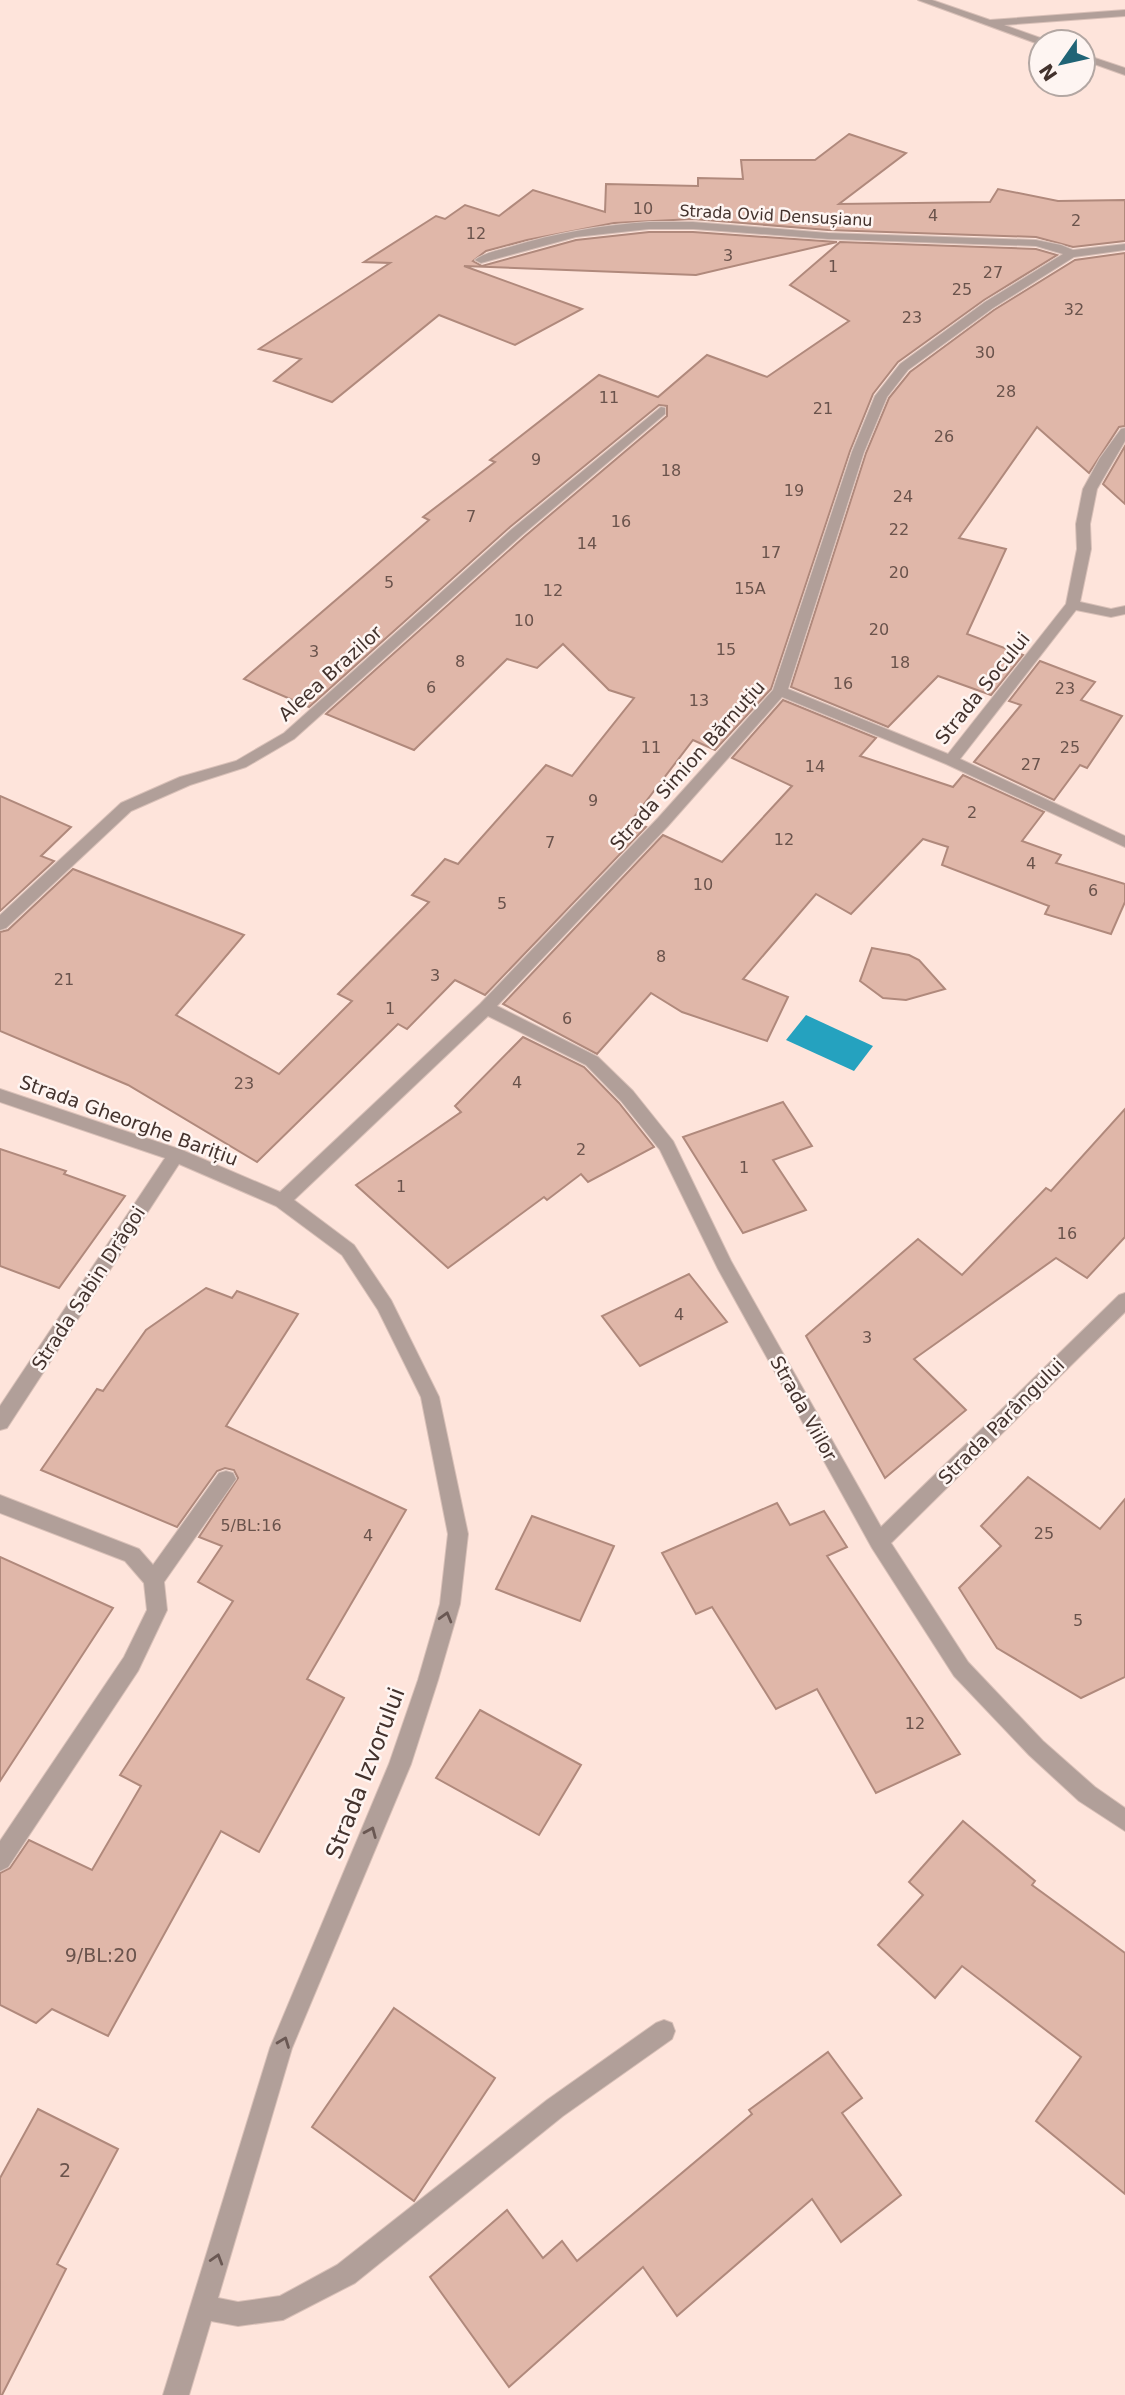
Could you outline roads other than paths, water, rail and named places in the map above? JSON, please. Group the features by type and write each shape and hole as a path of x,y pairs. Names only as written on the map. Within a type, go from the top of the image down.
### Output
{"street":[{"path":"923,0 1027,36"},
{"path":"991,23 1125,13"},
{"path":"1097,62 1125,72"},
{"name":"Strada Ovid Densușianu","path":"481,260 528,243 564,235 632,226 672,225 827,236 1037,243 1057,247 1071,254"},
{"name":"Strada Simion Bărnuțiu","path":"282,1201 486,1009 663,822 780,691 859,452 881,396 904,367 989,305 1071,254 1125,247"},
{"name":"Aleea Brazilor","path":"0,923 126,807 185,781 241,764 289,736 517,531 661,411"},
{"path":"1125,432 1106,458 1090,489 1083,524 1084,549 1073,605 1111,613 1125,610"},
{"name":"Strada Socului","path":"780,691 951,761 1073,605"},
{"path":"951,761 1125,842"},
{"name":"Strada Viilor","path":"486,1009 592,1061 628,1096 667,1146 724,1264 879,1542 961,1669 1036,1748 1087,1794 1125,1821"},
{"name":"Strada Gheorghe Barițiu","path":"0,1095 176,1155 282,1201"},
{"name":"Strada Sabin Drăgoi","path":"0,1422 176,1155"},
{"name":"Strada Izvorului","path":"176,2395 281,2049 400,1764 428,1680 450,1604 458,1534 430,1397 385,1305 348,1250 282,1201"},
{"name":"Strada Parângului","path":"879,1542 1125,1300"},
{"path":"154,1580 226,1479"},
{"path":"0,1504 132,1555 154,1580 158,1611 131,1664 0,1860"},
{"path":"202,2307 238,2314 283,2308 346,2274 555,2108 664,2031"}],"water":[{"path":"806,1015 873,1046 854,1071 786,1040"}]}
